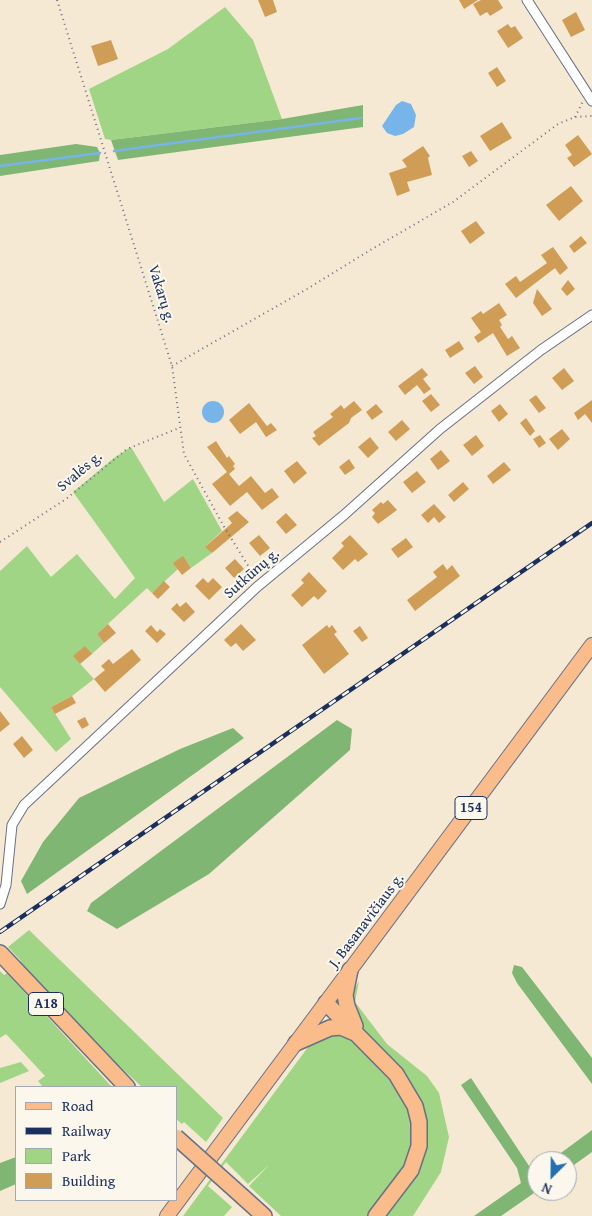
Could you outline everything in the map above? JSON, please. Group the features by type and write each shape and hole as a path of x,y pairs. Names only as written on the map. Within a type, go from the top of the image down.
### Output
{"highway":[{"name":"A18","path":"4,958 126,1086"},
{"path":"350,970 346,984 346,1001 350,1016 359,1034"},
{"path":"326,1003 359,1034 406,1088 415,1106 419,1122 418,1146 411,1170 376,1216"},
{"path":"296,1043 330,1028 341,1027 359,1034"},
{"path":"178,1139 264,1216"},
{"path":"245,1200 259,1216"}],"main road":[{"name":"J. Basanavičiaus g.","path":"167,1216 592,646"}],"street":[{"path":"527,0 589,97"},
{"name":"Sutkūnų g.","path":"0,904 6,885 12,825 24,806 260,584 344,515 440,429 541,350 592,315"}],"path":[{"name":"Vakarų g.","path":"57,0 172,366 179,428 187,462 260,584"},
{"path":"575,117 589,97"},
{"path":"172,366 307,289 453,202 558,124 575,117 592,116"},
{"name":"Svalės g.","path":"0,542 66,499 127,449 179,428"}],"green space":[{"path":"225,7 253,40 282,119 111,140 105,139 89,89 168,49"},
{"path":"363,105 363,127 118,160 111,140 282,119"},
{"path":"76,144 97,147 100,153 99,161 0,176 0,155"},
{"path":"131,447 164,502 193,479 222,531 206,546 212,553 191,568 183,557 178,569 152,593 147,588 97,634 104,643 92,654 74,657 94,679 72,696 51,707 71,739 56,752 0,687 0,571 27,546 51,577 77,554 115,599 135,578 73,492 114,458"},
{"path":"337,720 352,729 350,750 209,874 117,929 87,911 91,903"},
{"path":"233,728 244,738 27,894 21,881 43,842 79,798 180,749"},
{"path":"29,930 223,1118 206,1142 184,1122 182,1124 178,1121 178,1086 141,1086 89,1038 18,963 21,961 8,947"},
{"path":"514,965 522,967 592,1058 592,1084 517,983 512,973"},
{"path":"0,971 4,975 7,973 111,1086 42,1086 38,1081 45,1076 6,1034 0,1038"},
{"path":"359,981 355,1002 387,1044 427,1076 439,1093 449,1137 441,1172 413,1216 384,1216 417,1172 422,1106 412,1085 397,1065 353,1017 352,993"},
{"path":"332,1032 350,1037 387,1073 409,1110 412,1128 411,1146 401,1173 368,1216 281,1216 249,1186 269,1165 248,1184 226,1162 208,1186 232,1207 224,1216 183,1216 314,1039"},
{"path":"21,1062 29,1071 0,1083 0,1068"},
{"path":"471,1078 527,1163 527,1198 501,1216 474,1216 521,1183 517,1168 461,1085"},
{"path":"592,1130 592,1152 577,1163 577,1151 564,1151"},
{"path":"15,1157 15,1184 0,1191 0,1163"}],"water":[{"path":"402,101 411,104 416,115 414,127 403,134 395,136 387,133 382,126 396,105"},
{"path":"213,401 221,404 224,412 221,420 213,423 205,420 202,412 205,404"}],"building":[{"path":"258,0 273,0 277,12 265,17"},
{"path":"459,0 478,0 464,9"},
{"path":"481,0 498,0 503,8 490,16 487,12 480,16 473,4"},
{"path":"576,12 585,30 571,37 562,20"},
{"path":"508,24 511,28 515,26 523,38 508,48 497,31"},
{"path":"111,40 118,59 98,66 91,46"},
{"path":"497,67 506,81 497,87 488,73"},
{"path":"502,122 512,138 490,151 480,136"},
{"path":"578,135 592,154 574,167 567,158 572,155 565,145"},
{"path":"423,146 430,156 428,158 432,175 407,182 410,191 397,196 389,173 407,167 402,160"},
{"path":"471,151 478,161 469,167 462,156"},
{"path":"571,186 583,201 559,221 546,205"},
{"path":"476,221 485,233 470,244 461,231"},
{"path":"581,236 587,243 574,253 569,246"},
{"path":"553,247 568,268 560,275 555,268 516,298 505,284 516,276 520,282 547,263 541,255"},
{"path":"568,280 575,289 567,296 561,289"},
{"path":"537,289 552,309 542,316 533,303"},
{"path":"499,303 507,315 499,320 502,325 500,327 508,339 512,336 520,348 507,356 493,333 478,343 474,337 481,332 471,318 481,311 483,314"},
{"path":"459,341 464,349 450,358 445,350"},
{"path":"475,366 483,377 474,384 465,373"},
{"path":"422,368 428,375 423,379 431,389 424,394 417,385 405,395 398,386"},
{"path":"564,368 574,381 562,390 552,378"},
{"path":"431,394 440,405 431,412 422,401"},
{"path":"536,395 546,408 539,413 529,400"},
{"path":"592,400 592,423 585,414 578,420 574,413"},
{"path":"354,401 362,410 351,418 349,423 319,446 312,438 316,436 313,432 333,417 330,414 341,405 344,409"},
{"path":"249,403 267,426 271,423 277,430 266,437 256,422 240,434 229,420"},
{"path":"376,404 383,412 372,420 366,412"},
{"path":"500,404 508,414 499,422 491,411"},
{"path":"526,418 535,431 530,436 520,423"},
{"path":"402,420 410,429 396,441 388,432"},
{"path":"562,429 570,439 558,450 549,439"},
{"path":"476,435 484,446 472,456 463,445"},
{"path":"540,435 546,443 539,448 533,439"},
{"path":"370,437 379,448 368,458 358,447"},
{"path":"216,441 227,458 229,456 235,464 233,466 235,469 229,474 239,486 251,476 265,493 272,488 279,497 262,510 247,492 230,506 212,484 227,472 207,447"},
{"path":"441,450 450,461 438,470 430,459"},
{"path":"349,459 355,468 345,475 339,467"},
{"path":"297,461 307,473 294,484 284,471"},
{"path":"504,462 511,470 493,484 487,476"},
{"path":"417,471 426,482 412,493 403,482"},
{"path":"463,482 469,489 454,502 448,495"},
{"path":"388,500 397,510 378,524 372,517 375,513 372,510 381,502 383,504"},
{"path":"434,504 446,517 439,523 434,517 428,523 421,515"},
{"path":"237,511 249,522 212,553 205,547 232,523 228,518"},
{"path":"286,513 297,525 286,534 276,522"},
{"path":"259,535 270,548 260,556 249,543"},
{"path":"350,535 368,554 358,562 355,559 343,570 332,558 344,546 341,543"},
{"path":"406,538 413,547 398,558 391,549"},
{"path":"183,556 191,568 182,575 173,563"},
{"path":"235,559 244,569 234,578 225,568"},
{"path":"443,564 447,570 452,565 460,576 415,611 407,600 437,577 433,572"},
{"path":"309,572 327,591 318,600 314,596 302,607 291,595 304,583 301,580"},
{"path":"203,578 208,583 213,578 222,587 209,600 195,586"},
{"path":"164,581 170,587 158,599 152,593"},
{"path":"186,602 195,612 184,622 171,609 177,603 180,607"},
{"path":"108,624 116,633 104,643 97,634"},
{"path":"241,624 256,640 243,651 236,643 231,647 224,640"},
{"path":"151,625 157,632 160,629 166,634 157,643 145,631"},
{"path":"327,625 329,628 332,625 337,632 334,634 349,654 324,674 302,645"},
{"path":"360,626 368,638 362,642 353,631"},
{"path":"85,646 92,654 80,664 73,656"},
{"path":"132,649 141,660 105,692 94,679 105,670 101,666 109,659 113,664"},
{"path":"72,696 76,703 55,714 51,707"},
{"path":"0,711 10,724 0,732"},
{"path":"85,717 89,725 82,729 77,721"},
{"path":"22,736 33,750 24,758 13,744"}],"waterway":[{"path":"114,151 361,118"},
{"path":"0,166 100,153"}],"railway":[{"path":"0,932 592,523"}]}
